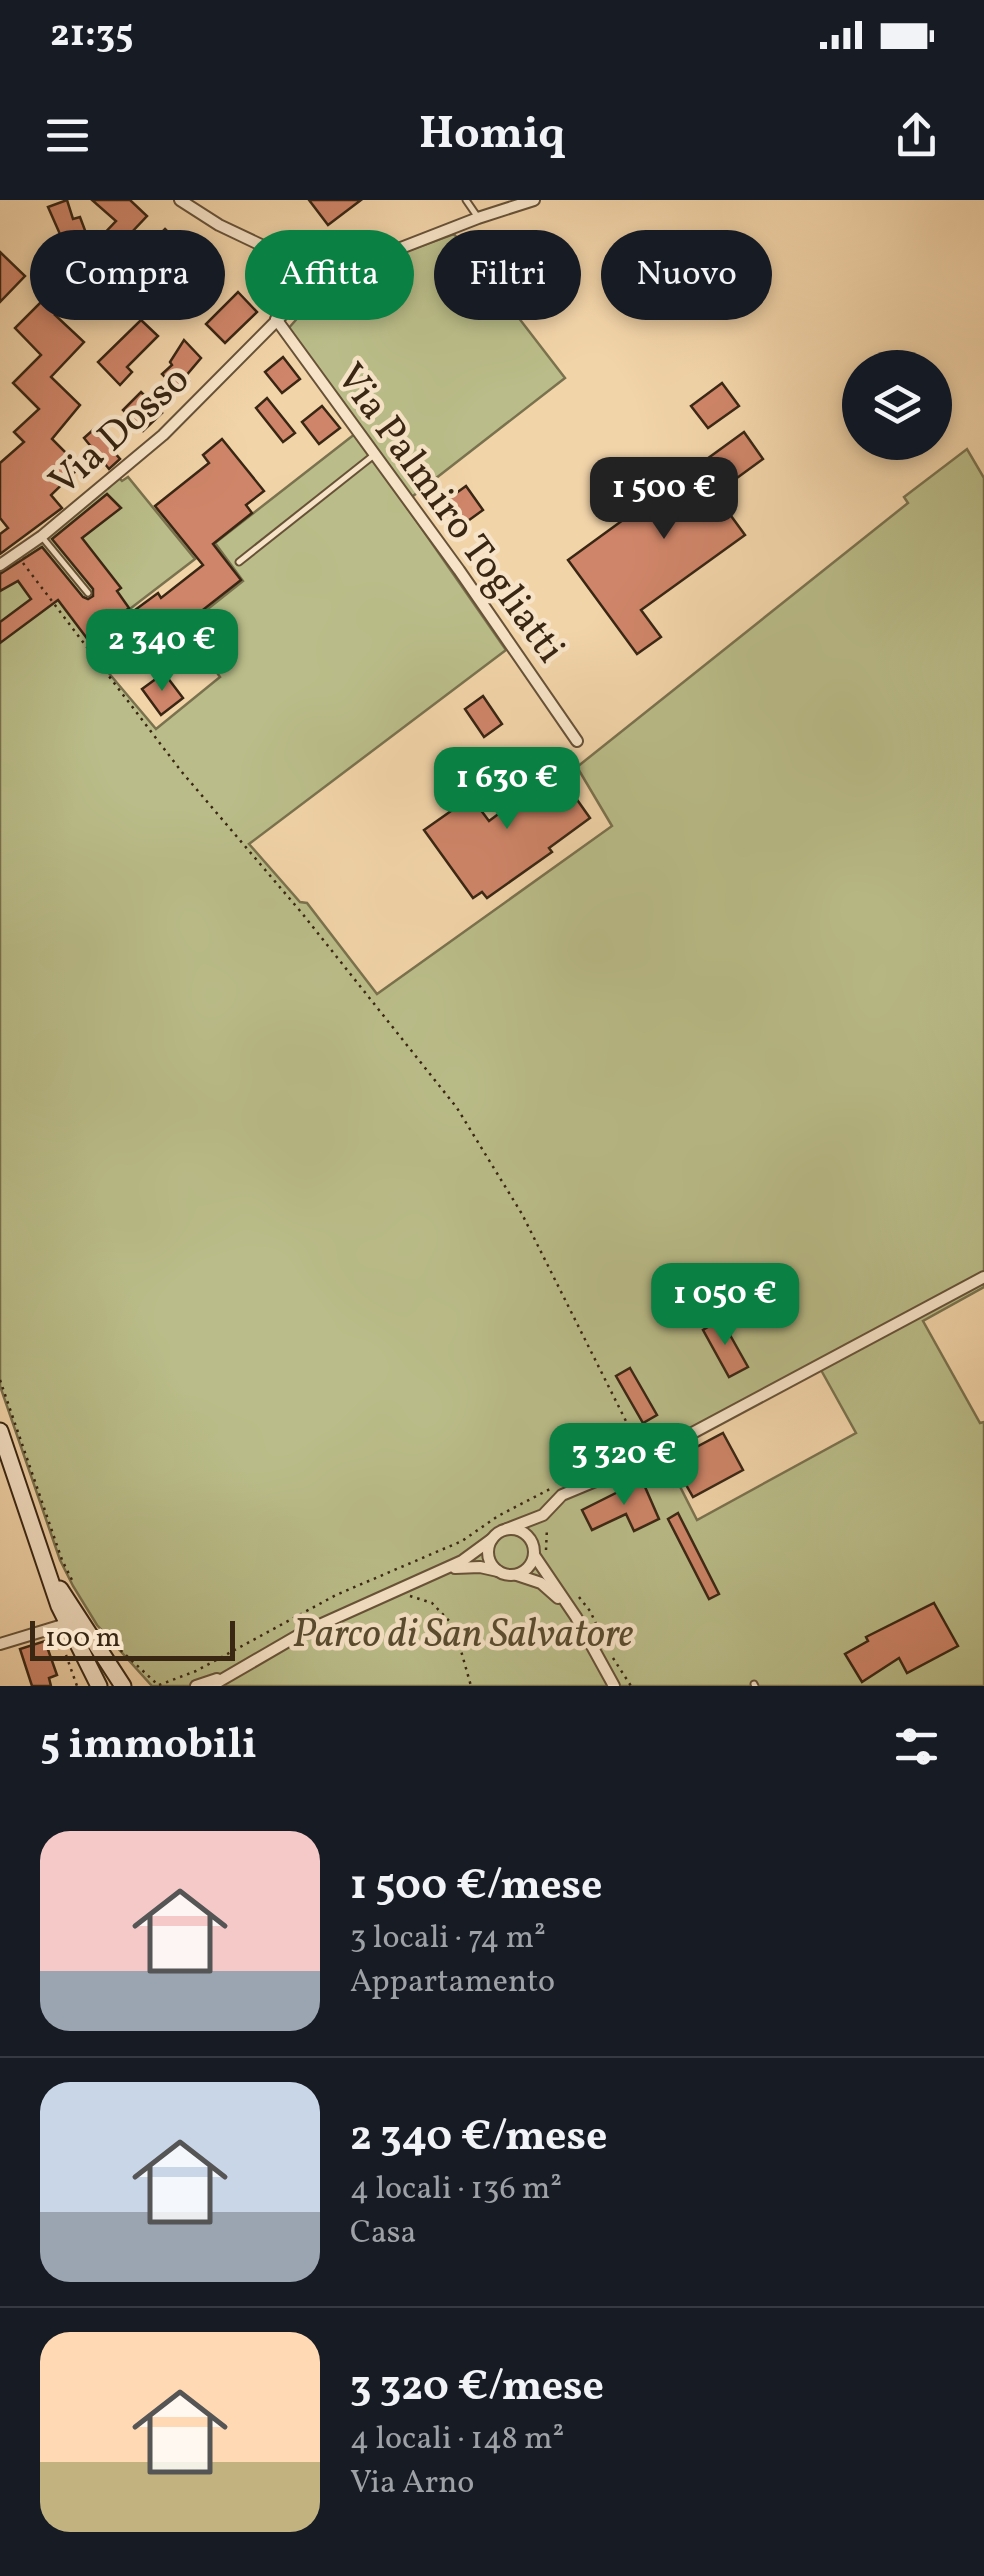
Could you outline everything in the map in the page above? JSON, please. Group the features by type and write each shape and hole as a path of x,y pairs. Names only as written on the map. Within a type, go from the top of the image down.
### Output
{"street":[{"path":"180,200 245,237"},
{"name":"Via Dosso","path":"414,243 534,200"},
{"name":"Via Dosso","path":"0,565 122,471 195,404 276,320"},
{"name":"Via Palmiro Togliatti","path":"276,320 376,454 577,741"},
{"path":"516,1574 528,1568 546,1519 562,1495 627,1468 984,1278"},
{"path":"0,1430 66,1624 99,1686"},
{"path":"211,1686 304,1632 440,1572 507,1530 546,1519"},
{"path":"507,1530 522,1532 576,1616 614,1686"},
{"path":"492,1539 489,1557 500,1572"},
{"path":"43,1556 119,1681"},
{"path":"440,1572 480,1567 516,1574 541,1583 576,1616"},
{"path":"0,1644 73,1625 92,1656 119,1681"},
{"path":"196,1686 227,1676"}],"lane":[{"path":"466,200 478,218"},
{"path":"239,562 376,454"},
{"path":"42,536 88,593"}],"path":[{"path":"16,554 182,771 301,912 456,1108 522,1214 637,1444"},
{"path":"0,1380 74,1585"},
{"path":"110,1640 159,1686 196,1671 336,1595 462,1541 529,1500"},
{"path":"546,1519 548,1556"},
{"path":"573,1591 590,1611 631,1686"},
{"path":"406,1593 432,1603 454,1626 471,1686"},
{"path":"65,1653 77,1686"}],"green space":[{"name":"Parco di San Salvatore","path":"434,241 434,320 520,320 565,378 404,503 506,650 249,844 300,902 307,903 377,994 612,826 577,767 908,503 904,497 967,449 984,478 984,1287 923,1321 980,1423 984,1422 984,1686 152,1686 97,1625 73,1586 60,1560 0,1386 0,571 16,561 48,605 55,600 22,555 119,478 122,481 128,477 195,559 118,618 137,645 107,671 156,729 220,677 185,627 243,581 215,543 360,430 287,330 296,320 414,320 414,249","holes":["821,1370 856,1433 697,1520 663,1453"]}],"building":[{"path":"67,200 73,219 80,217 85,230 58,230 48,207"},
{"path":"92,200 130,200 147,216 134,230 107,230 116,221"},
{"path":"309,200 361,200 328,225"},
{"path":"0,252 25,276 0,302"},
{"path":"238,292 245,299 245,320 249,320 225,343 206,324 210,320 225,320 225,305"},
{"path":"30,313 30,320 60,320 84,342 51,377 80,405 52,439 80,467 51,495 62,508 0,554 0,534 8,528 0,518 0,463 24,442 14,432 39,409 13,383 41,355 15,328"},
{"path":"141,320 158,336 127,367 132,372 120,385 98,362"},
{"path":"184,340 201,358 179,391 162,374 172,365 170,362"},
{"path":"283,357 300,379 282,393 265,372"},
{"path":"722,383 739,406 708,428 691,406"},
{"path":"141,392 162,413 143,431 123,410"},
{"path":"267,398 295,433 283,442 256,408"},
{"path":"322,406 340,428 319,444 302,422"},
{"path":"94,429 120,459 109,469 84,438"},
{"path":"744,432 763,459 715,494 745,535 641,610 661,637 637,654 568,560"},
{"path":"222,439 264,491 246,505 252,513 213,544 241,580 185,624 181,618 155,637 135,610 158,593 161,598 203,565 155,506 209,463 203,455"},
{"path":"466,486 483,510 465,523 448,499"},
{"path":"107,494 121,508 82,538 121,588 117,591 129,608 111,622 128,643 109,658 96,642 92,645 58,600 0,643 0,622 31,599 18,581 0,591 0,574 42,547 83,597 93,596 93,589 52,539"},
{"path":"164,673 183,698 161,715 142,689"},
{"path":"483,696 502,724 484,737 465,709"},
{"path":"530,763 547,787 561,777 590,818 549,848 552,852 487,898 482,892 473,898 424,830 471,797 489,821 513,803 500,785"},
{"path":"721,1319 748,1367 729,1377 703,1330"},
{"path":"630,1368 657,1415 643,1423 616,1376"},
{"path":"723,1433 743,1470 693,1497 672,1460"},
{"path":"642,1480 659,1519 634,1531 626,1514 592,1530 582,1510"},
{"path":"678,1513 719,1594 709,1599 668,1519"},
{"path":"934,1603 958,1646 907,1673 899,1658 862,1682 845,1654 868,1641 866,1637"},
{"path":"45,1641 57,1675 49,1678 51,1686 32,1686 20,1649"}]}
